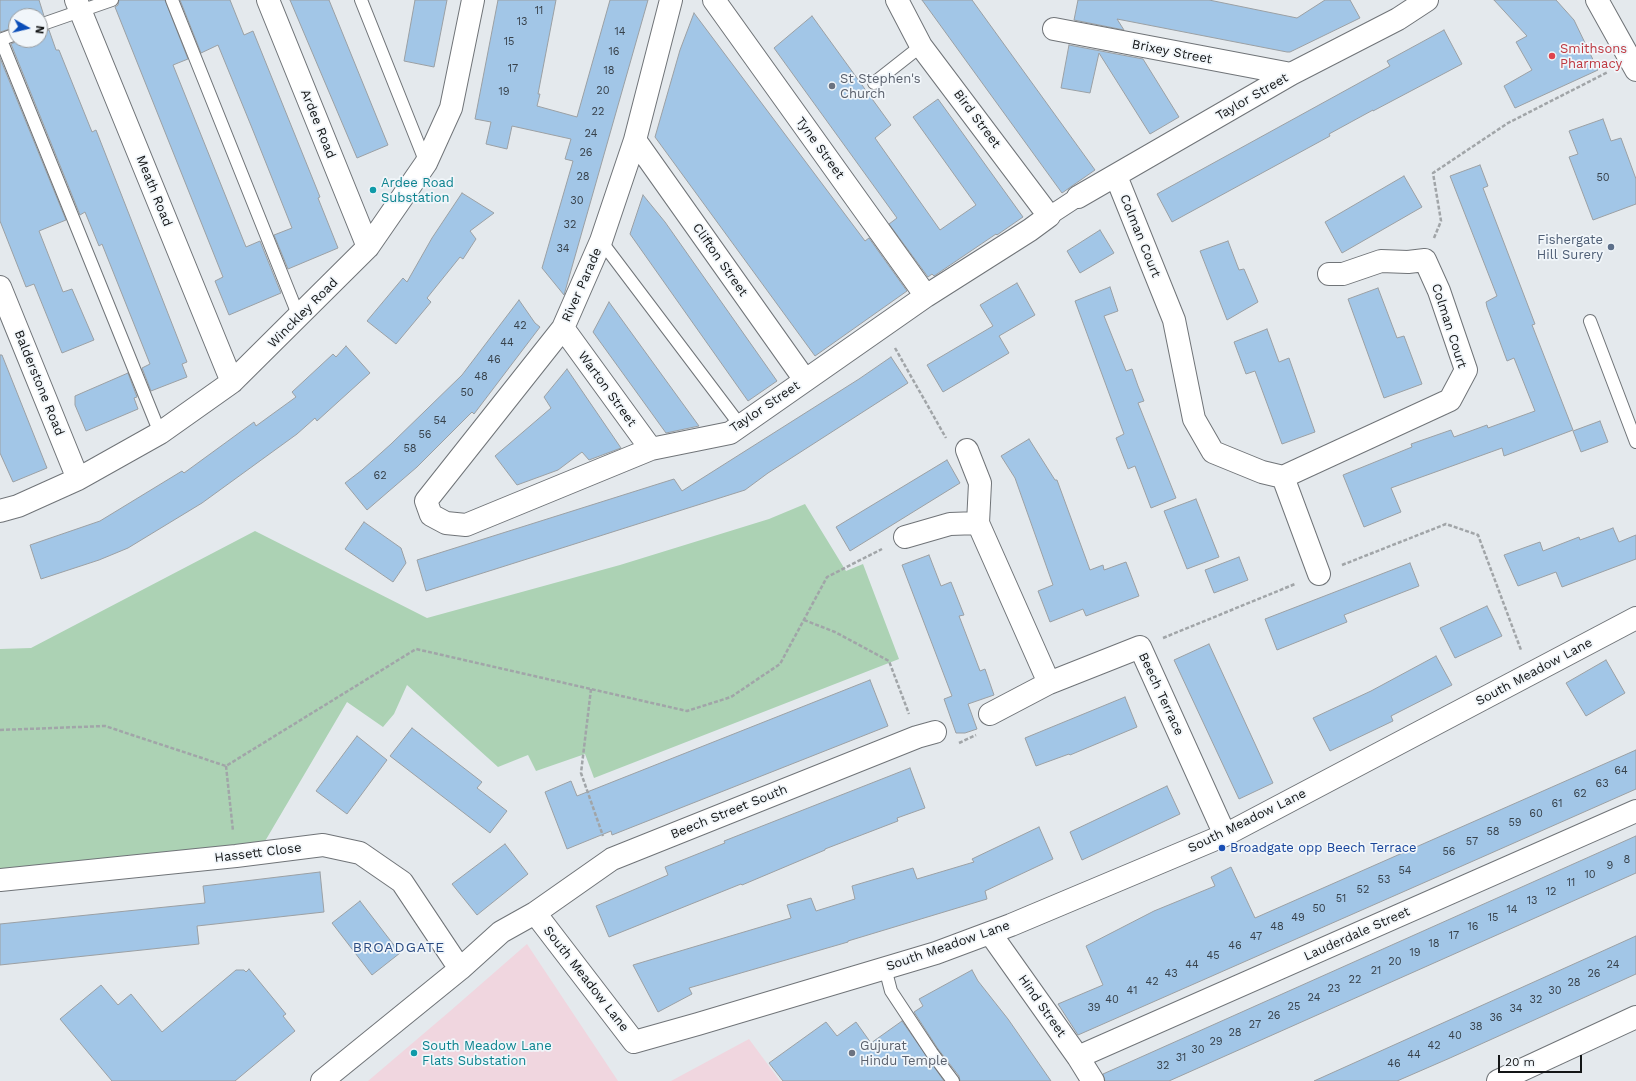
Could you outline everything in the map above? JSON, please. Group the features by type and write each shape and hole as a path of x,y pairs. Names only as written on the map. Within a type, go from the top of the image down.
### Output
{"street":[{"name":"Ardee Road","path":"268,0 368,247"},
{"name":"Winckley Road","path":"0,511 18,506 78,479 160,433 232,382 368,247 426,163 452,108 472,0"},
{"name":"River Parade","path":"446,523 431,515 426,501 563,328 601,241 635,140 671,0"},
{"name":"Tyne Street","path":"714,0 926,296"},
{"name":"Bird Street","path":"897,0 921,46 1049,216"},
{"name":"Taylor Street","path":"1078,197 1291,74 1398,19 1427,0"},
{"path":"1597,0 1634,65"},
{"name":"Meath Road","path":"78,5 232,382"},
{"name":"Brixey Street","path":"1054,29 1291,74"},
{"name":"Clifton Street","path":"635,140 805,380"},
{"name":"Colman Court","path":"1116,176 1174,320 1194,419 1213,452 1262,472 1283,477 1450,400 1466,370 1439,291 1425,260"},
{"path":"1049,216 1078,197"},
{"name":"Taylor Street","path":"446,523 466,525 651,450 730,433 926,296 1030,230 1049,216"},
{"path":"1329,274 1343,274 1381,261 1408,262 1425,260"},
{"name":"Balderstone Road","path":"0,287 78,479"},
{"name":"Warton Street","path":"563,328 651,450"},
{"path":"967,450 980,483 978,523 1049,683"},
{"path":"1283,477 1319,574"},
{"path":"904,537 950,524 978,523"},
{"name":"South Meadow Lane","path":"322,1081 460,969 501,932 535,913 634,1042 936,952 990,933 1225,835 1636,618"},
{"name":"Beech Terrace","path":"990,714 1049,683 1140,647 1225,835"},
{"name":"Beech Street South","path":"535,913 612,859 926,734"},
{"name":"Lauderdale Street","path":"1078,1057 1636,811"},
{"name":"Hassett Close","path":"0,880 236,856 323,845 360,853 402,882 460,969"},
{"name":"Hind Street","path":"990,933 1078,1057 1093,1081"},
{"path":"1498,1081 1636,1017"}],"lane":[{"path":"48,21 78,5 112,0"},
{"path":"172,0 299,316"},
{"path":"361,0 426,163"},
{"path":"0,40 160,433"},
{"path":"874,83 921,46"},
{"path":"601,241 740,425"},
{"path":"1590,321 1636,442"},
{"path":"885,968 892,991 932,1053 954,1081"}],"path":[{"path":"1425,260 1441,221 1433,173 1508,123 1634,65"},
{"path":"883,326 957,457 967,450"},
{"path":"1140,647 1446,524 1478,534 1530,674"},
{"path":"0,730 105,726 226,766 416,649 687,711 731,697 780,664 827,577 904,537"},
{"path":"804,620 835,632 889,660 926,734 954,745 985,731 990,714"},
{"path":"590,689 581,773 612,859"},
{"path":"226,766 236,856"}],"shaded area":[{"path":"527,944 618,1081 368,1081 449,1012"},
{"path":"749,1039 780,1081 671,1081"}],"green space":[{"path":"805,504 846,571 863,564 899,659 594,778 585,754 536,771 528,755 498,767 407,685 394,714 383,727 347,702 261,848 0,875 0,649 31,648 255,531 427,618 620,565 769,519"}],"building":[{"path":"0,0 39,0 42,8 8,8 8,30 0,32"},
{"path":"119,0 165,0 188,59 173,65 246,247 260,241 281,293 229,315 215,281 223,277 115,7 118,5"},
{"path":"180,0 230,0 244,35 253,31 320,197 318,198 338,248 288,269 274,235 292,228 252,128 218,45 201,53"},
{"path":"290,0 329,0 388,145 357,158"},
{"path":"415,0 447,0 434,67 404,61"},
{"path":"498,0 556,0 537,106 577,117 610,0 648,0 564,295 542,268 573,161 565,159 571,139 512,126 507,149 486,144 491,122 475,119"},
{"path":"922,0 972,0 1095,170 1062,193"},
{"path":"1078,0 1209,0 1297,18 1325,0 1350,0 1360,18 1290,52 1287,52 1117,19 1124,30 1074,20"},
{"path":"1494,0 1556,0 1574,20 1598,70 1515,108 1504,86 1532,70 1516,42 1527,36"},
{"path":"694,13 865,241 869,238 907,291 815,356 655,137 680,50"},
{"path":"812,16 891,125 875,138 940,230 976,205 913,117 938,99 1023,217 934,276 932,274 928,277 889,224 897,218 774,48"},
{"path":"48,30 56,50 59,50 92,132 96,130 187,362 182,364 187,377 151,391 142,368 150,364 102,244 99,246 85,212 80,215 13,48 48,48"},
{"path":"1444,30 1462,64 1373,110 1329,134 1330,136 1172,222 1157,194 1390,66 1387,61"},
{"path":"1069,45 1143,59 1179,117 1150,134 1099,53 1090,93 1061,88"},
{"path":"0,58 66,220 39,231 63,292 72,289 94,340 62,353 34,284 26,287 0,221"},
{"path":"1603,119 1611,141 1621,138 1636,179 1636,204 1593,220 1569,157 1578,154 1569,131"},
{"path":"1480,165 1488,186 1483,188 1535,324 1532,325 1573,430 1504,456 1502,448 1391,488 1401,512 1364,527 1343,475 1412,447 1411,444 1451,430 1454,437 1487,425 1488,428 1535,411 1514,358 1507,361 1487,307 1486,302 1497,296 1450,176"},
{"path":"1404,176 1422,207 1342,253 1325,222"},
{"path":"462,193 494,213 470,231 476,239 463,259 460,257 427,298 431,302 396,344 367,321 403,278 407,282 432,238"},
{"path":"643,195 665,222 777,381 748,401 630,234"},
{"path":"1100,230 1114,253 1080,273 1067,251"},
{"path":"1228,241 1239,270 1244,269 1258,302 1227,320 1200,251"},
{"path":"1017,283 1035,315 999,336 1009,353 943,392 927,365 993,326 980,305"},
{"path":"1110,287 1118,311 1104,316 1126,371 1132,369 1144,401 1138,403 1176,498 1151,508 1135,466 1128,469 1116,438 1124,434 1075,301"},
{"path":"1378,288 1397,338 1404,336 1422,384 1384,398 1348,299"},
{"path":"519,300 535,323 540,327 474,414 472,412 417,467 367,510 345,483 391,444 462,375"},
{"path":"609,302 699,426 666,433 593,332"},
{"path":"1267,329 1279,362 1289,358 1315,432 1282,444 1255,371 1246,374 1234,342"},
{"path":"346,346 370,373 317,421 315,418 297,434 202,503 128,548 99,560 41,579 30,545 100,521 182,471 184,473 254,422 256,426 296,397 292,392 333,354 336,357"},
{"path":"0,355 2,355 47,468 13,482 0,453"},
{"path":"891,357 908,383 768,473 745,490 426,591 417,560 674,479 682,491 859,379"},
{"path":"567,369 621,448 589,460 582,452 558,470 517,485 495,456 551,408 544,397"},
{"path":"128,373 137,397 134,398 138,409 86,431 75,405 75,396"},
{"path":"1600,421 1608,442 1581,452 1573,431"},
{"path":"1029,439 1055,480 1057,480 1090,570 1103,565 1104,570 1126,562 1139,596 1086,616 1083,609 1050,622 1038,591 1053,585 1015,478 1001,456"},
{"path":"947,460 960,483 850,551 836,527"},
{"path":"1196,499 1219,557 1187,569 1164,511"},
{"path":"364,522 401,548 406,563 393,582 345,549"},
{"path":"1613,528 1619,542 1636,535 1636,559 1562,587 1556,572 1518,586 1504,555 1540,542 1543,551 1579,537 1580,540"},
{"path":"929,555 941,586 951,582 964,615 959,616 980,671 985,669 994,695 968,704 977,729 965,733 956,733 944,699 952,696 902,565"},
{"path":"1239,557 1248,580 1214,593 1205,570"},
{"path":"1410,563 1419,586 1344,615 1347,622 1277,650 1265,619"},
{"path":"1487,606 1502,636 1455,658 1440,628"},
{"path":"1209,644 1273,783 1239,799 1174,660"},
{"path":"1436,656 1452,685 1391,716 1393,721 1330,751 1313,718 1371,691"},
{"path":"1606,660 1625,693 1586,716 1566,683"},
{"path":"870,680 888,726 612,835 611,831 567,849 545,792 571,781 577,796"},
{"path":"1125,697 1137,727 1070,755 1069,754 1036,766 1025,738"},
{"path":"412,728 482,782 477,788 507,811 490,833 390,756"},
{"path":"357,736 387,760 347,814 316,791"},
{"path":"1636,750 1636,789 1078,1035 1058,1004 1103,985 1086,946 1154,911 1215,886 1211,877 1231,867 1255,918"},
{"path":"910,768 925,808 897,818 898,821 825,849 742,885 741,884 609,937 596,906 668,875 665,867 725,843 724,841"},
{"path":"1167,786 1180,814 1082,860 1070,832"},
{"path":"1039,827 1053,859 985,891 987,899 848,942 689,988 692,994 658,1012 633,965 791,918 787,905 811,898 816,911 855,899 852,886 913,868 917,879 974,862 972,859"},
{"path":"1636,836 1636,873 1169,1081 1105,1081 1103,1074"},
{"path":"505,844 528,874 477,915 452,884"},
{"path":"320,872 324,912 197,926 199,944 0,965 0,924 205,903 203,886"},
{"path":"360,901 400,953 372,975 332,923"},
{"path":"1636,936 1636,974 1450,1058 1397,1081 1314,1081"},
{"path":"249,969 286,1014 283,1016 295,1031 235,1081 112,1081 60,1019 101,985 118,1005 131,994 162,1032 236,970 244,970 246,972"},
{"path":"972,970 978,981 1008,1019 1051,1081 960,1081 959,1076 938,1049 914,1012 923,1006 919,999"},
{"name":"Gujurat Hindu Temple","path":"902,1021 944,1081 783,1081 769,1063 826,1022 837,1036 856,1022 871,1043"}],"place":[{"name":"Smithsons Pharmacy","path":"1552,56"},
{"name":"St Stephen's Church","path":"832,86"},
{"name":"Ardee Road Substation","path":"373,190"},
{"name":"Fishergate Hill Surery","path":"1611,247"},
{"name":"Broadgate opp Beech Terrace","path":"1222,848"},
{"name":"South Meadow Lane Flats Substation","path":"414,1053"},
{"name":"Gujurat Hindu Temple","path":"852,1053"}],"district":[{"name":"BROADGATE","path":"399,948"}]}
